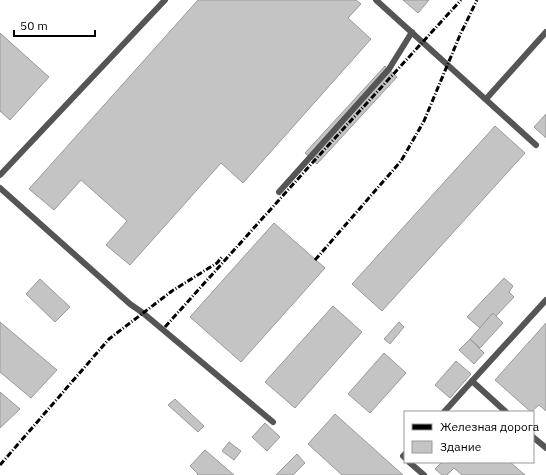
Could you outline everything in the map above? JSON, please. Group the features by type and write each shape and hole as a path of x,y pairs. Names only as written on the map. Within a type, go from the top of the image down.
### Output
{"lane":[{"path":"0,175 165,0"},
{"path":"376,0 536,145"},
{"path":"279,192 388,69 412,32"},
{"path":"486,99 546,32"},
{"path":"0,188 130,304 143,313 273,422"},
{"path":"445,411 546,300"},
{"path":"472,382 505,411"},
{"path":"534,438 546,448"},
{"path":"411,463 424,475"}],"building":[{"path":"198,0 356,0 361,4 348,18 371,39 243,183 221,163 130,265 106,245 127,221 81,180 54,210 29,189"},
{"path":"403,0 429,0 418,13"},
{"path":"0,33 49,77 10,120 0,111"},
{"path":"385,66 397,77 317,164 305,153"},
{"path":"546,114 546,138 534,127"},
{"path":"495,126 525,153 382,311 352,284"},
{"path":"274,223 325,268 241,362 190,317"},
{"path":"504,278 513,286 509,292 514,297 496,316 493,313 480,328 467,317"},
{"path":"40,279 70,307 55,322 26,294"},
{"path":"333,306 362,332 295,408 265,382"},
{"path":"493,313 503,323 480,348 470,339"},
{"path":"0,322 57,370 31,398 0,372"},
{"path":"399,322 404,327 390,344 384,339"},
{"path":"546,323 546,411 539,405 532,411 530,411 495,380"},
{"path":"470,339 484,353 474,364 459,350"},
{"path":"384,353 406,373 370,413 348,394"},
{"path":"456,361 471,374 450,398 435,385"},
{"path":"0,392 20,409 0,428"},
{"path":"175,399 204,426 198,432 168,405"},
{"path":"335,414 403,475 342,475 308,444"},
{"path":"265,423 280,437 267,451 252,437"},
{"path":"229,442 241,451 234,460 222,451"},
{"path":"205,450 234,475 197,475 198,474 190,466"},
{"path":"297,454 305,463 293,475 276,475"},
{"path":"441,463 511,463 525,475 462,475 454,468 447,475 442,475 435,469"}],"railway":[{"path":"165,327 461,0"},
{"path":"315,260 401,161 424,121 460,35 477,0"},
{"path":"0,465 109,339 172,291 217,263 222,257"}]}
